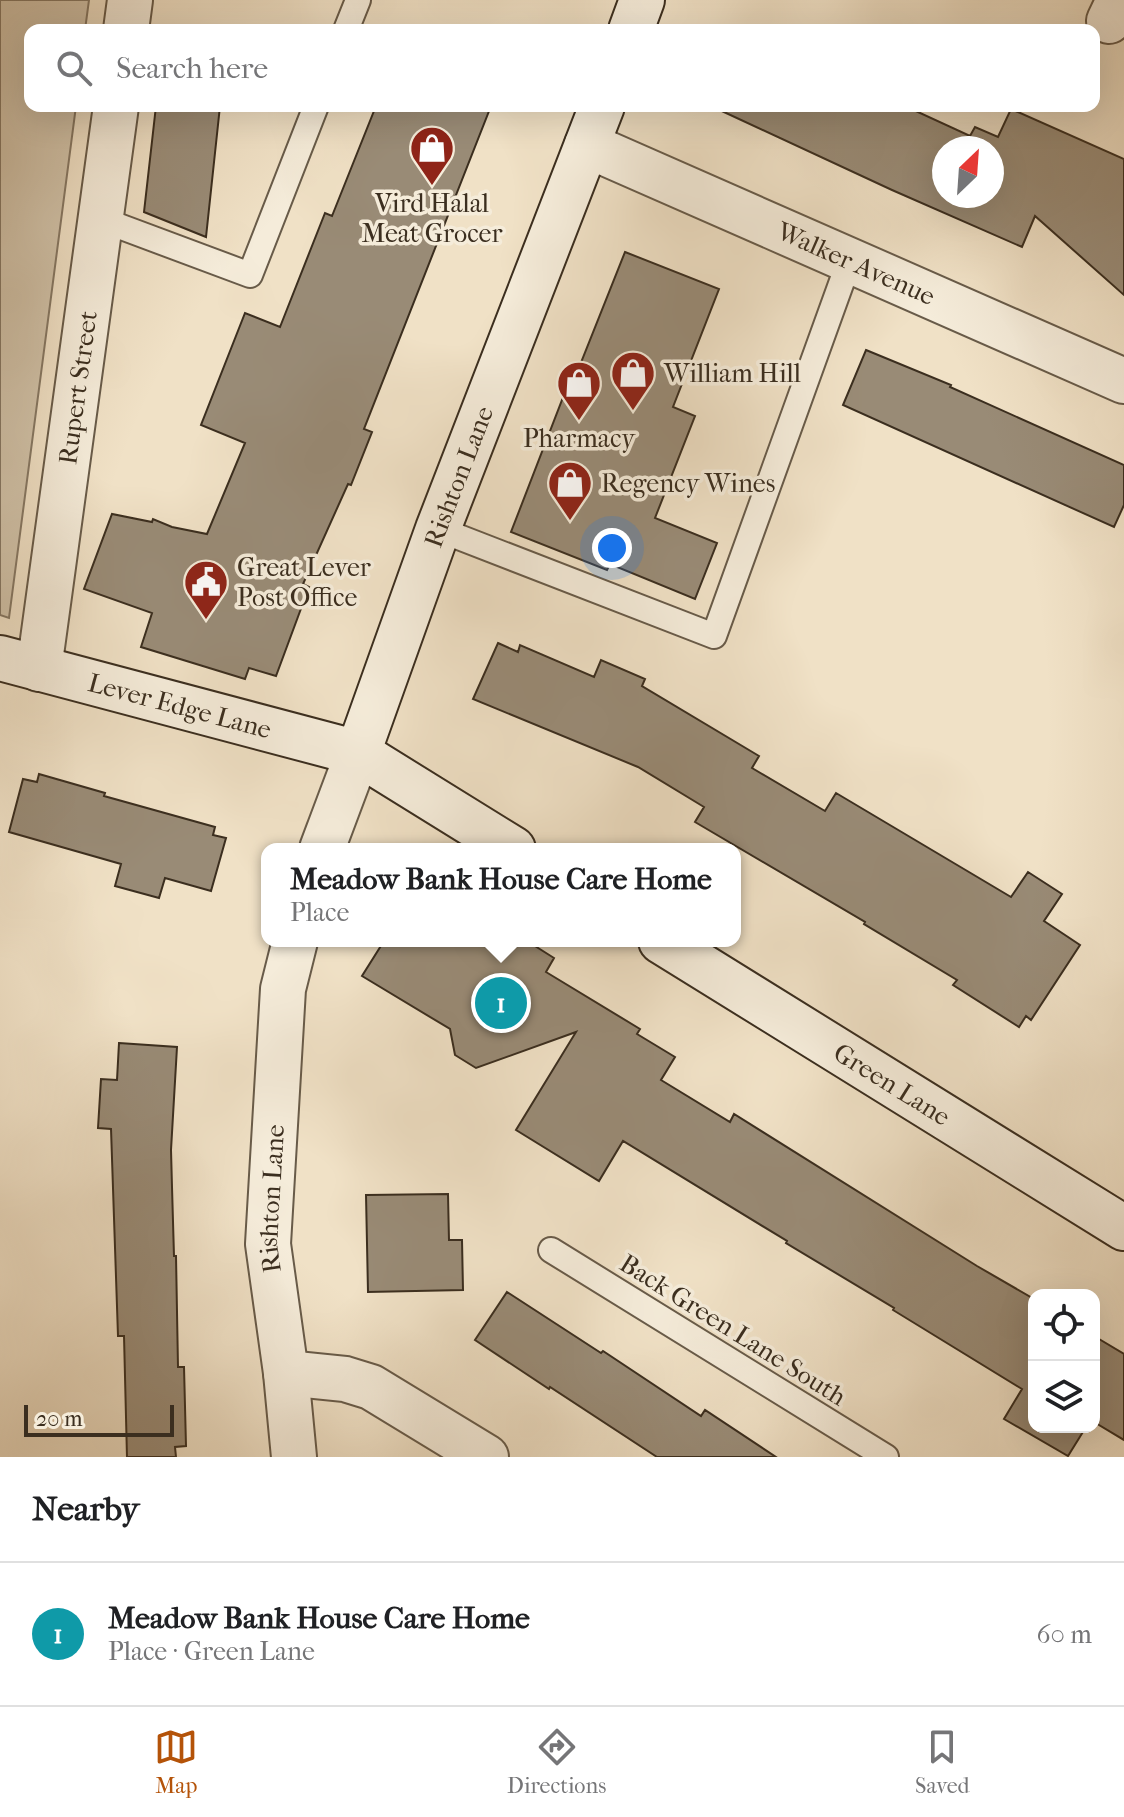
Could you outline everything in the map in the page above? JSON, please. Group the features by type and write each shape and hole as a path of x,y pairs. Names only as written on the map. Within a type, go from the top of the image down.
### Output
{"street":[{"path":"127,24 130,0"},
{"path":"633,24 642,0"},
{"name":"Rupert Street","path":"19,663 100,219 115,112"},
{"name":"Walker Avenue","path":"595,126 850,259 1124,381"},
{"name":"Rishton Lane","path":"324,843 438,529 595,126"},
{"name":"Lever Edge Lane","path":"19,663 358,753"},
{"path":"358,753 503,843"},
{"name":"Rishton Lane","path":"294,947 283,989 268,1244 294,1457"},
{"name":"Green Lane","path":"671,947 1124,1228"},
{"path":"286,1373 345,1379 371,1387 486,1457"}],"lane":[{"path":"348,24 358,0"},
{"path":"100,219 250,275 314,112"},
{"path":"438,529 714,636 850,259"},
{"name":"Back Green Lane South","path":"551,1250 886,1457"}],"shaded area":[{"path":"0,0 89,0 86,24 24,24 24,112 75,112 9,618 0,615"}],"building":[{"path":"155,112 219,112 206,237 144,212"},
{"path":"374,112 489,112 364,429 372,432 351,485 348,484 303,584 309,587 276,676 249,668 245,679 141,647 152,613 84,589 112,514 152,522 153,519 172,527 207,534 245,443 201,425 245,313 280,327 325,213 332,216"},
{"path":"724,112 918,112 970,136 932,136 932,208"},
{"path":"1010,112 1018,112 1124,159 1124,295 1035,216 1022,247 933,208 1004,208 1004,136 998,136"},
{"path":"975,127 996,136 970,136"},
{"path":"625,252 719,289 673,407 695,416 655,518 717,543 695,599 610,564 607,570 511,532 574,369 578,370"},
{"path":"866,350 951,385 1124,465 1124,505 1114,527 843,405"},
{"path":"498,643 518,652 520,645 594,677 601,660 645,679 642,686 759,756 752,768 825,811 836,793 1011,897 1028,872 1062,894 1044,921 1080,945 1031,1020 1026,1016 1019,1027 953,985 957,980 741,849 741,843 731,843 695,822 704,807 638,767 473,699"},
{"path":"39,774 215,827 213,835 226,838 211,891 165,878 159,898 115,886 121,864 9,832 23,779 37,782"},
{"path":"380,947 537,947 554,958 546,972 640,1029 637,1034 675,1057 661,1080 730,1122 734,1114 1028,1296 1028,1433 1004,1419 1022,1389 623,1141 599,1181 516,1130 576,1032 476,1068 455,1055 450,1029 362,976"},
{"path":"119,1043 177,1047 171,1150 178,1367 184,1367 186,1446 175,1447 176,1457 127,1457 124,1336 118,1336 111,1129 98,1128 101,1079 117,1080"},
{"path":"448,1194 449,1240 462,1240 463,1290 368,1292 366,1195"},
{"path":"507,1292 701,1416 705,1410 776,1457 657,1457 475,1340"},
{"path":"1100,1340 1124,1354 1124,1440 1100,1426"},
{"path":"1028,1433 1082,1433 1068,1456"}],"place":[{"name":"Vird Halal Meat Grocer","path":"432,187"},
{"name":"William Hill","path":"633,412"},
{"name":"Pharmacy","path":"579,422"},
{"name":"Regency Wines","path":"570,522"},
{"name":"Great Lever Post Office","path":"206,621"},
{"name":"Meadow Bank House Care Home","path":"501,1003"}]}
